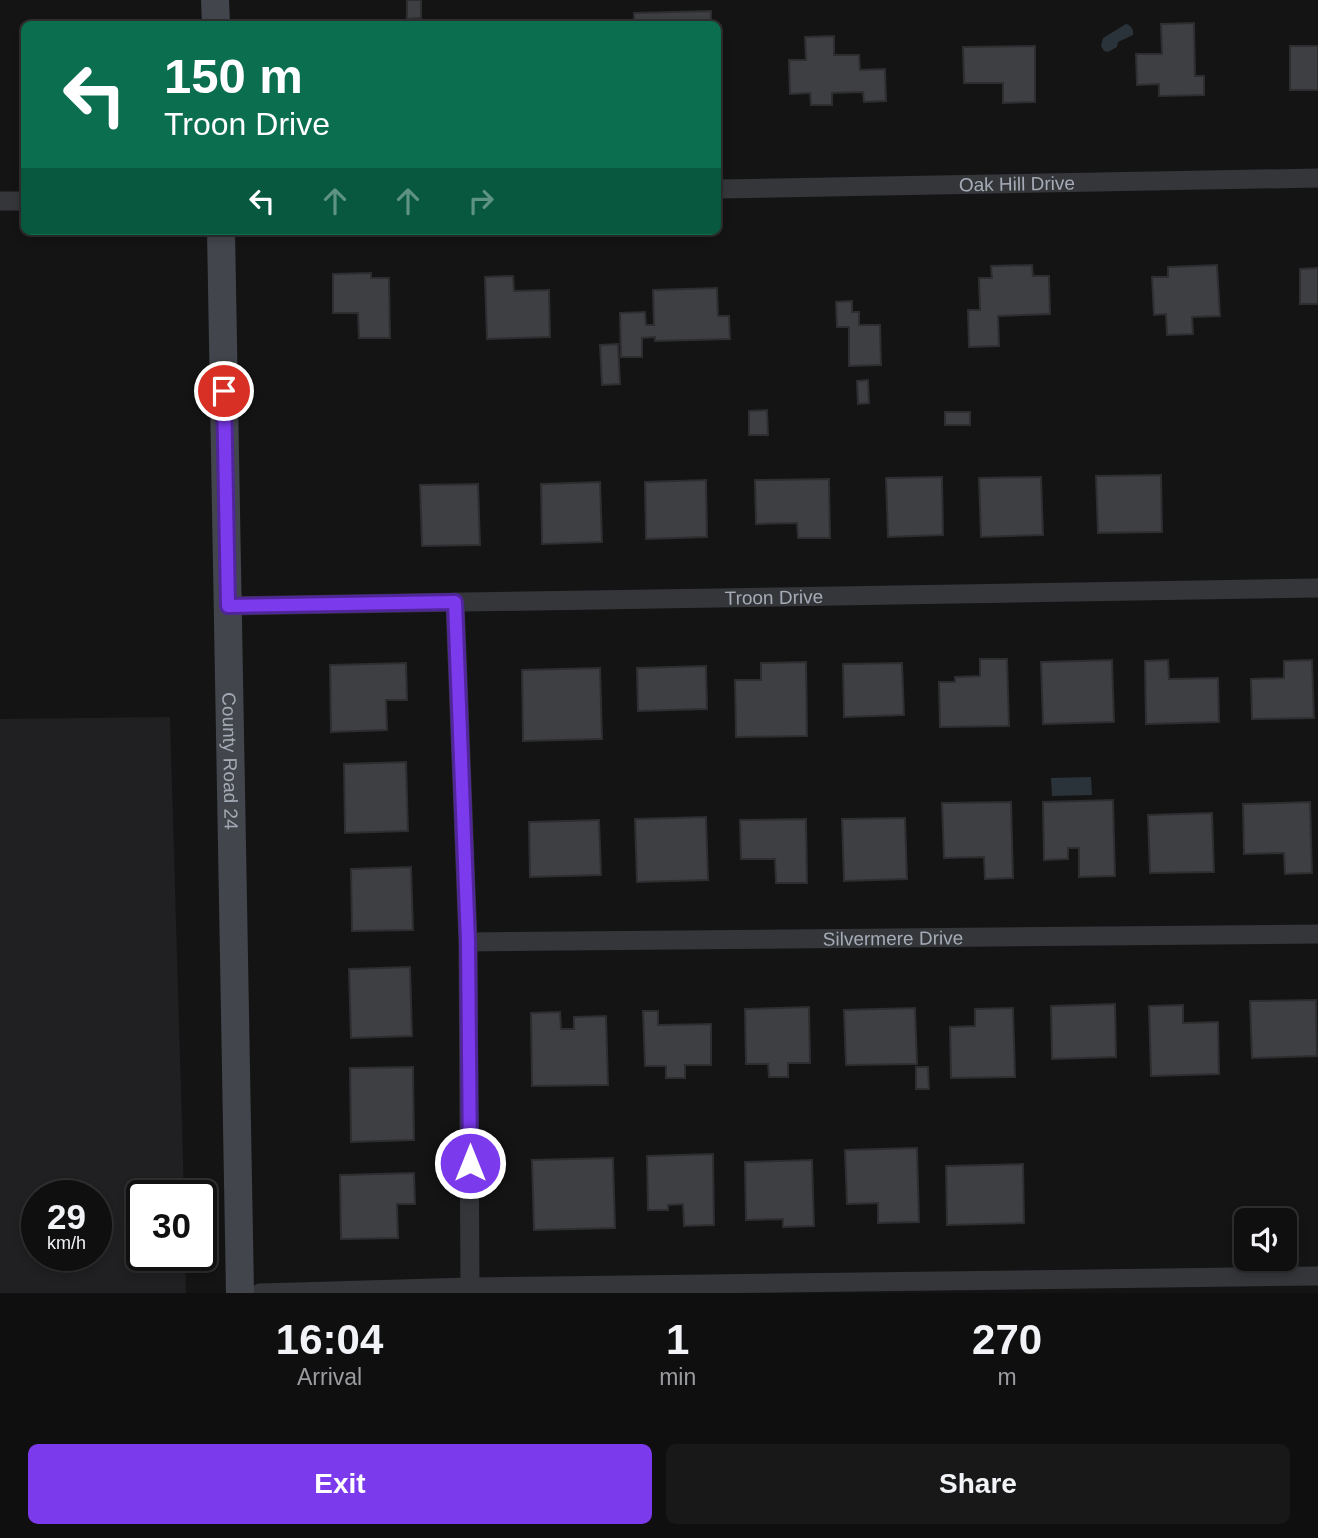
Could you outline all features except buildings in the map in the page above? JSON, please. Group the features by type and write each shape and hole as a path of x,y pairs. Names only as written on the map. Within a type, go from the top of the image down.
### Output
{"street":[{"path":"215,0 216,21"},
{"name":"Oak Hill Drive","path":"721,189 1318,178"},
{"path":"0,201 21,201"},
{"name":"County Road 24","path":"220,235 240,1293"},
{"name":"Troon Drive","path":"228,606 1318,588"},
{"path":"455,602 468,942 470,1287"},
{"name":"Silvermere Drive","path":"468,942 1318,934"},
{"path":"260,1293 470,1287 1318,1276"}],"shaded area":[{"path":"1126,24 1132,28 1133,35 1118,42 1117,47 1108,52 1104,51 1101,46 1103,38"},
{"path":"170,717 184,1180 126,1180 126,1271 185,1271 186,1293 0,1293 0,719"},
{"path":"1091,777 1092,795 1052,796 1051,778"}],"route":[{"path":"224,391 228,606 455,602 468,942 470,1163"}]}
